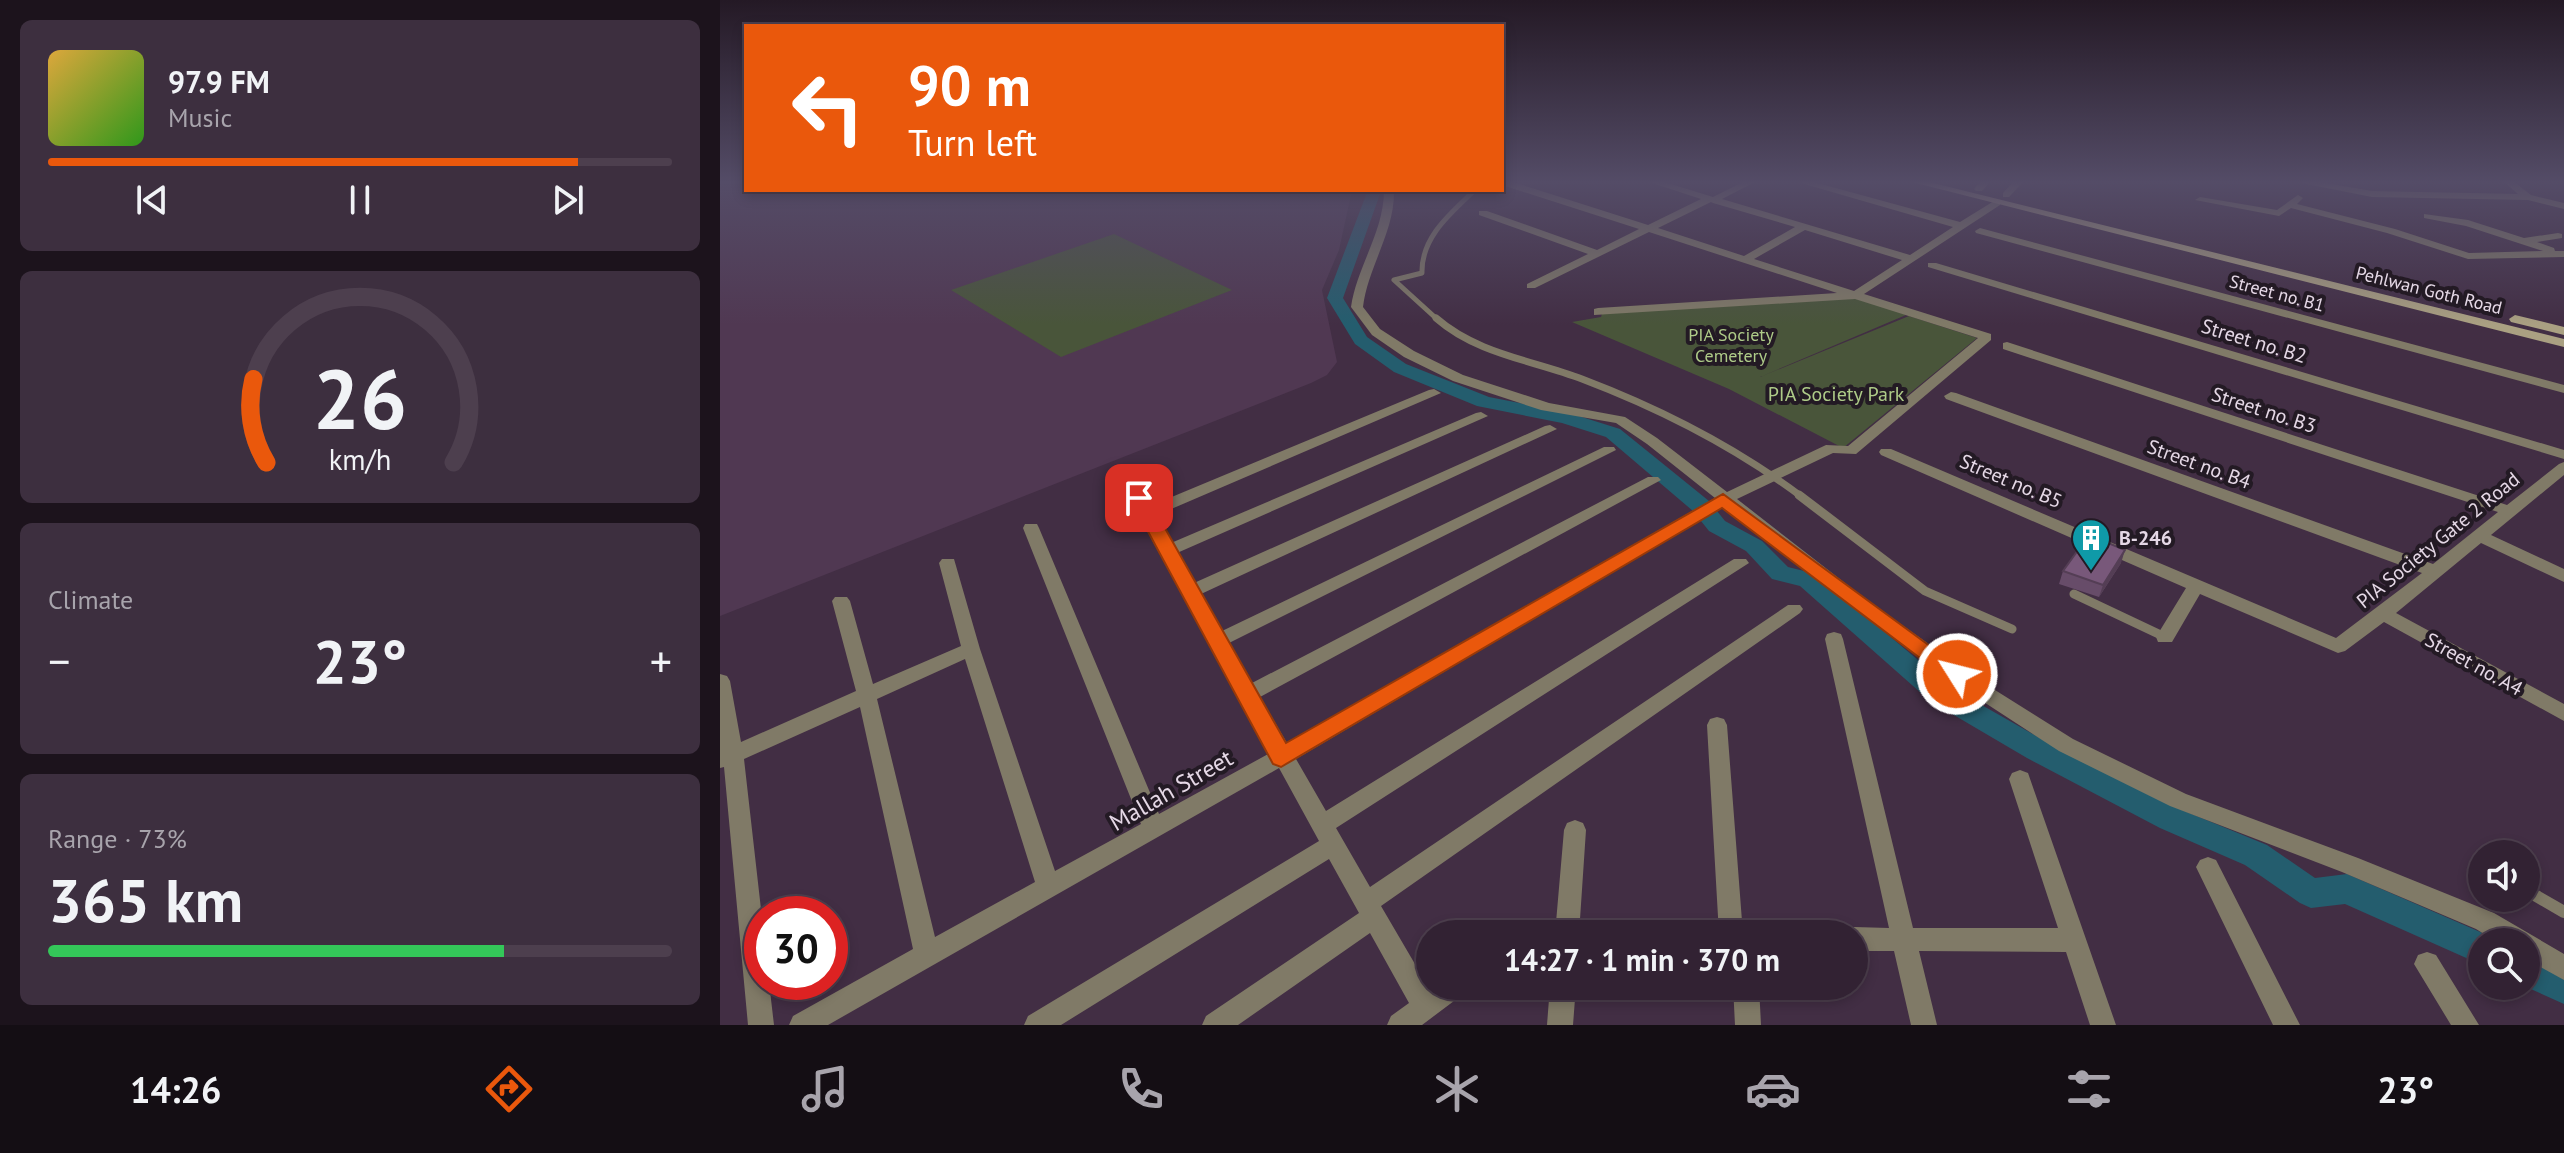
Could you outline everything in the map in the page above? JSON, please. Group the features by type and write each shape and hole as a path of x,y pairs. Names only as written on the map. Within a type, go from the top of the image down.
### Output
{"main road":[{"name":"Pehlwan Goth Road","path":"2124,229 2564,343"},
{"name":"Pehlwan Goth Road","path":"2128,229 2564,331"}],"street":[{"path":"1382,229 1358,287 1357,307 1376,332 1409,354 1493,391 1546,407 1620,420 1652,441 1717,503 1967,681 2066,745 2178,800 2364,871 2496,928"},
{"path":"1527,229 1598,254"},
{"path":"1531,286 1649,229"},
{"path":"1653,229 1855,295"},
{"path":"1744,260 1800,229"},
{"path":"1809,229 1912,259"},
{"path":"1598,312 1855,295 1958,229"},
{"path":"2383,229 2468,256 2562,254"},
{"path":"2498,229 2562,254"},
{"name":"Street no. B1","path":"1980,231 2564,389"},
{"path":"2524,241 2558,236"},
{"name":"Street no. B2","path":"1932,265 2564,465"},
{"name":"Mallah Street","path":"802,1025 1281,757 1717,503 1831,448 1851,451 1987,337 1855,295"},
{"name":"Street no. B3","path":"2007,346 2510,511"},
{"path":"1148,513 1434,393"},
{"name":"Street no. B4","path":"1951,396 2434,571"},
{"path":"1167,551 1481,416"},
{"path":"1190,592 1550,429"},
{"path":"1217,641 1609,450"},
{"name":"Street no. B5","path":"1886,452 2338,646"},
{"name":"PIA Society Gate 2 Road","path":"2338,646 2383,614 2564,465"},
{"path":"1247,695 1653,480"},
{"path":"1129,484 1148,513 1281,757 1425,1006"},
{"path":"1031,528 1154,829"},
{"path":"2479,536 2564,576"},
{"path":"948,563 971,649 1049,888"},
{"path":"1037,1025 1740,563"},
{"path":"2165,637 2197,585"},
{"path":"841,601 867,696 927,956"},
{"path":"1215,1025 1370,910 1794,609"},
{"name":"Street no. A4","path":"2383,614 2564,713"},
{"path":"1834,639 1924,1025"},
{"path":"726,757 971,649"},
{"path":"720,681 726,757 761,1025"},
{"path":"1717,725 1730,920"},
{"path":"2020,779 2103,1025"},
{"path":"1568,920 1575,830"},
{"path":"2208,867 2287,1025"},
{"path":"1868,939 2074,940"},
{"path":"2540,954 2564,968"},
{"path":"2427,964 2466,1025"},
{"path":"1400,1025 1433,1000"},
{"path":"1560,1025 1562,1000"},
{"path":"1747,1000 1748,1025"}],"lane":[{"path":"1439,229 1421,265 1422,273 1394,280 1443,324 1475,345 1577,377 1656,408 1730,447 1925,591 2012,629"},
{"path":"2074,594 2165,637"},
{"path":"2540,898 2564,912"}],"shaded area":[{"path":"720,229 1344,229 1339,250 1322,290 1337,362 1327,375 720,616"}],"green space":[{"path":"1114,234 1232,290 1061,357 951,290"},
{"path":"1856,295 1906,315 1760,377 1909,316 1977,338 1843,448 1729,389 1572,322 1601,317 1602,314"}],"building":[{"name":"B-246","path":"2089,535 2125,550 2103,585 2063,571"}],"waterway":[{"path":"1360,229 1335,298 1361,340 1400,368 1484,402 1566,418 1613,433 1701,506 1717,526 1754,546 1780,573 1808,580 1940,694 2037,750 2171,819 2256,855 2311,893 2347,889 2468,943"},
{"path":"2540,976 2564,987"}],"place":[{"name":"B-246","path":"2091,572"}],"route":[{"path":"1139,498 1281,757 1723,500 1957,674"}],"park label":[{"name":"PIA Society Cemetery","path":"1731,344"},
{"name":"PIA Society Park","path":"1836,394"}]}
